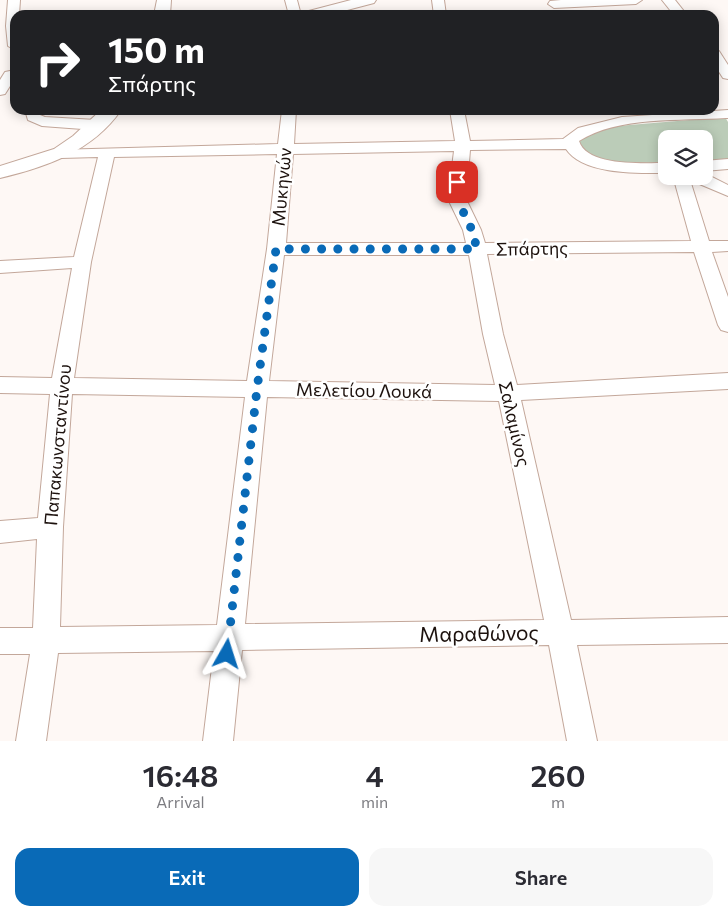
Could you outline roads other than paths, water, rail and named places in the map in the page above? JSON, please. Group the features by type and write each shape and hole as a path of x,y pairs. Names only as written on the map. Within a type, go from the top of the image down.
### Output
{"street":[{"path":"330,10 369,0"},
{"path":"555,6 636,0"},
{"path":"668,0 677,10"},
{"path":"719,61 728,75"},
{"path":"33,115 33,117 42,121 96,126"},
{"path":"62,153 107,115"},
{"name":"Μυκηνών","path":"218,741 257,389 276,249 289,115"},
{"name":"Σαλαμίνος","path":"458,115 463,145 457,199 472,230 477,249 492,334 508,394 582,741"},
{"path":"649,115 610,116 571,138 571,144 582,158 594,162 658,167"},
{"path":"0,172 62,153 571,144"},
{"name":"Παπακωνσταντίνου","path":"31,741 46,638 50,527 62,384 82,262 107,152"},
{"path":"713,165 728,164"},
{"path":"713,184 728,191"},
{"path":"684,185 701,246 728,325"},
{"name":"Σπάρτης","path":"276,249 728,246"},
{"path":"0,267 82,262"},
{"name":"Μελετίου Λουκά","path":"0,385 62,384 508,394 728,382"},
{"path":"0,532 50,527"},
{"name":"Μαραθώνος","path":"0,641 46,638 728,630"}]}
